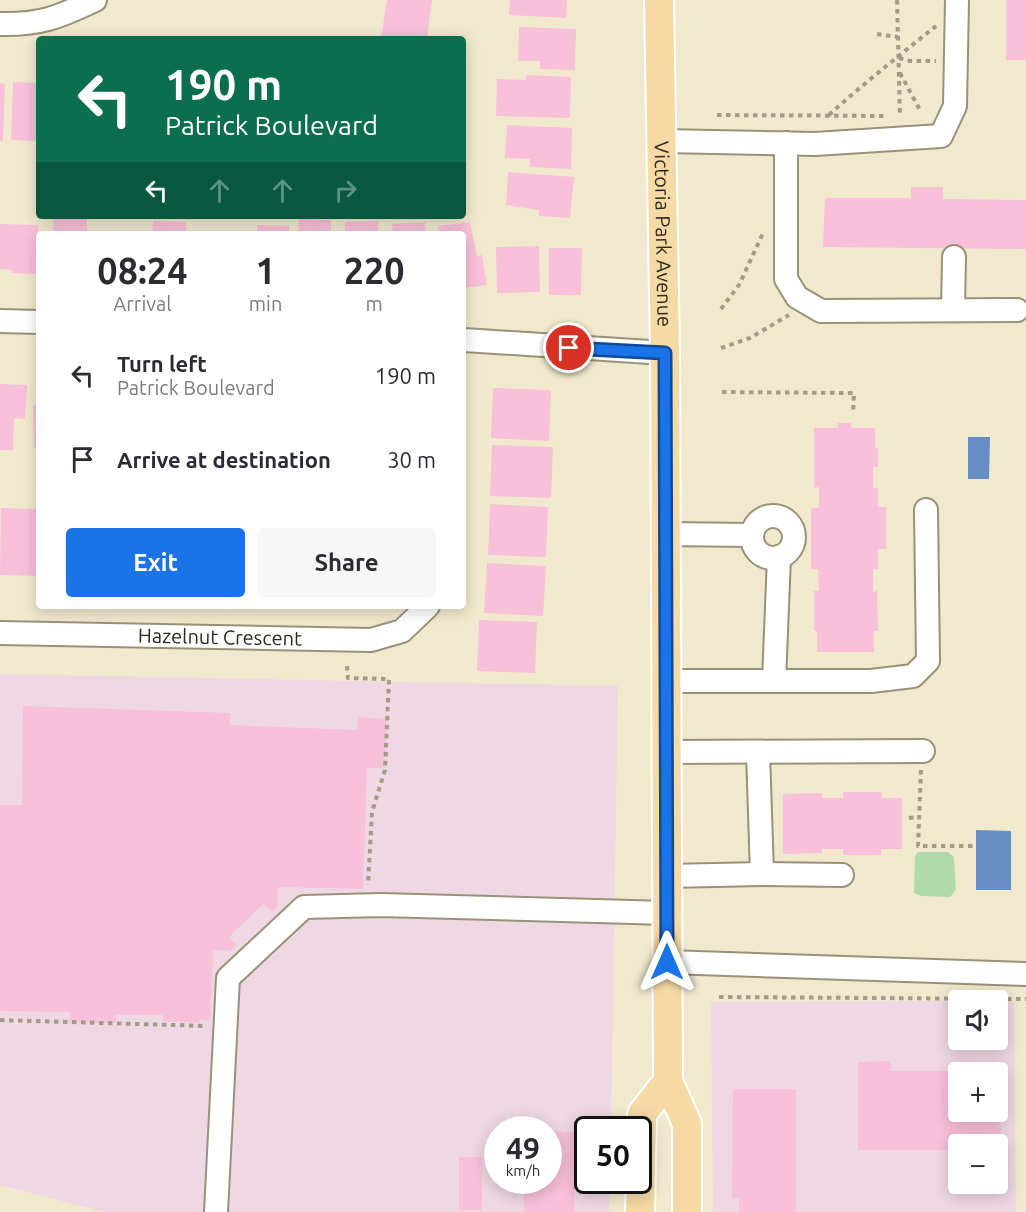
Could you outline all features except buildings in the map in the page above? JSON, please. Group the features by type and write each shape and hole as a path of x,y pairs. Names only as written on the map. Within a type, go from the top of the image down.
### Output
{"main road":[{"name":"Victoria Park Avenue","path":"660,0 665,353 668,1081 687,1124 687,1212"},
{"path":"640,1212 642,1114 668,1081"}],"street":[{"path":"0,24 21,25 54,19 95,0"},
{"path":"662,141 815,144 941,136 955,106 957,4"},
{"path":"786,143 786,279 797,297 821,311 1017,310"},
{"path":"953,310 954,256"},
{"path":"0,321 36,322"},
{"path":"466,340 665,353"},
{"path":"666,681 871,681 913,676 928,661 926,510"},
{"path":"768,516 782,518 788,522 793,542 785,554 772,558 759,553 755,548 752,535 757,523 768,516"},
{"path":"665,534 752,535"},
{"path":"774,681 779,557"},
{"name":"Hazelnut Crescent","path":"0,633 371,640 402,631 426,609"},
{"path":"667,752 923,751"},
{"path":"758,752 762,874"},
{"path":"667,876 842,875"},
{"path":"216,1212 228,978 304,907 381,905 667,913"},
{"path":"667,962 1026,974"}],"path":[{"path":"897,0 900,139"},
{"path":"828,115 858,88 898,58 957,4"},
{"path":"877,34 898,37"},
{"path":"899,70 921,112"},
{"path":"717,114 888,116"},
{"path":"721,309 738,285 766,227"},
{"path":"721,348 750,338 806,302"},
{"path":"722,392 854,393 853,412"},
{"path":"347,666 348,678 389,680 385,770 372,812 368,893"},
{"path":"923,751 918,846 973,846"},
{"path":"909,818 919,817"},
{"path":"719,997 1026,999"},
{"path":"0,1020 205,1026 212,1022"}],"shaded area":[{"path":"0,674 618,686 611,1116 574,1116 574,1194 610,1194 609,1212 104,1212 0,1185"},
{"path":"948,1001 948,1050 1008,1050 1008,1001 1014,1001 1016,1212 713,1212 711,1002"}],"green space":[{"path":"918,852 948,852 954,857 956,890 950,897 921,896 914,893 915,856"}],"water":[{"path":"968,437 990,437 989,479 968,479"},
{"path":"976,830 1011,831 1011,890 976,890"}],"route":[{"path":"569,348 665,353 667,962"}]}
